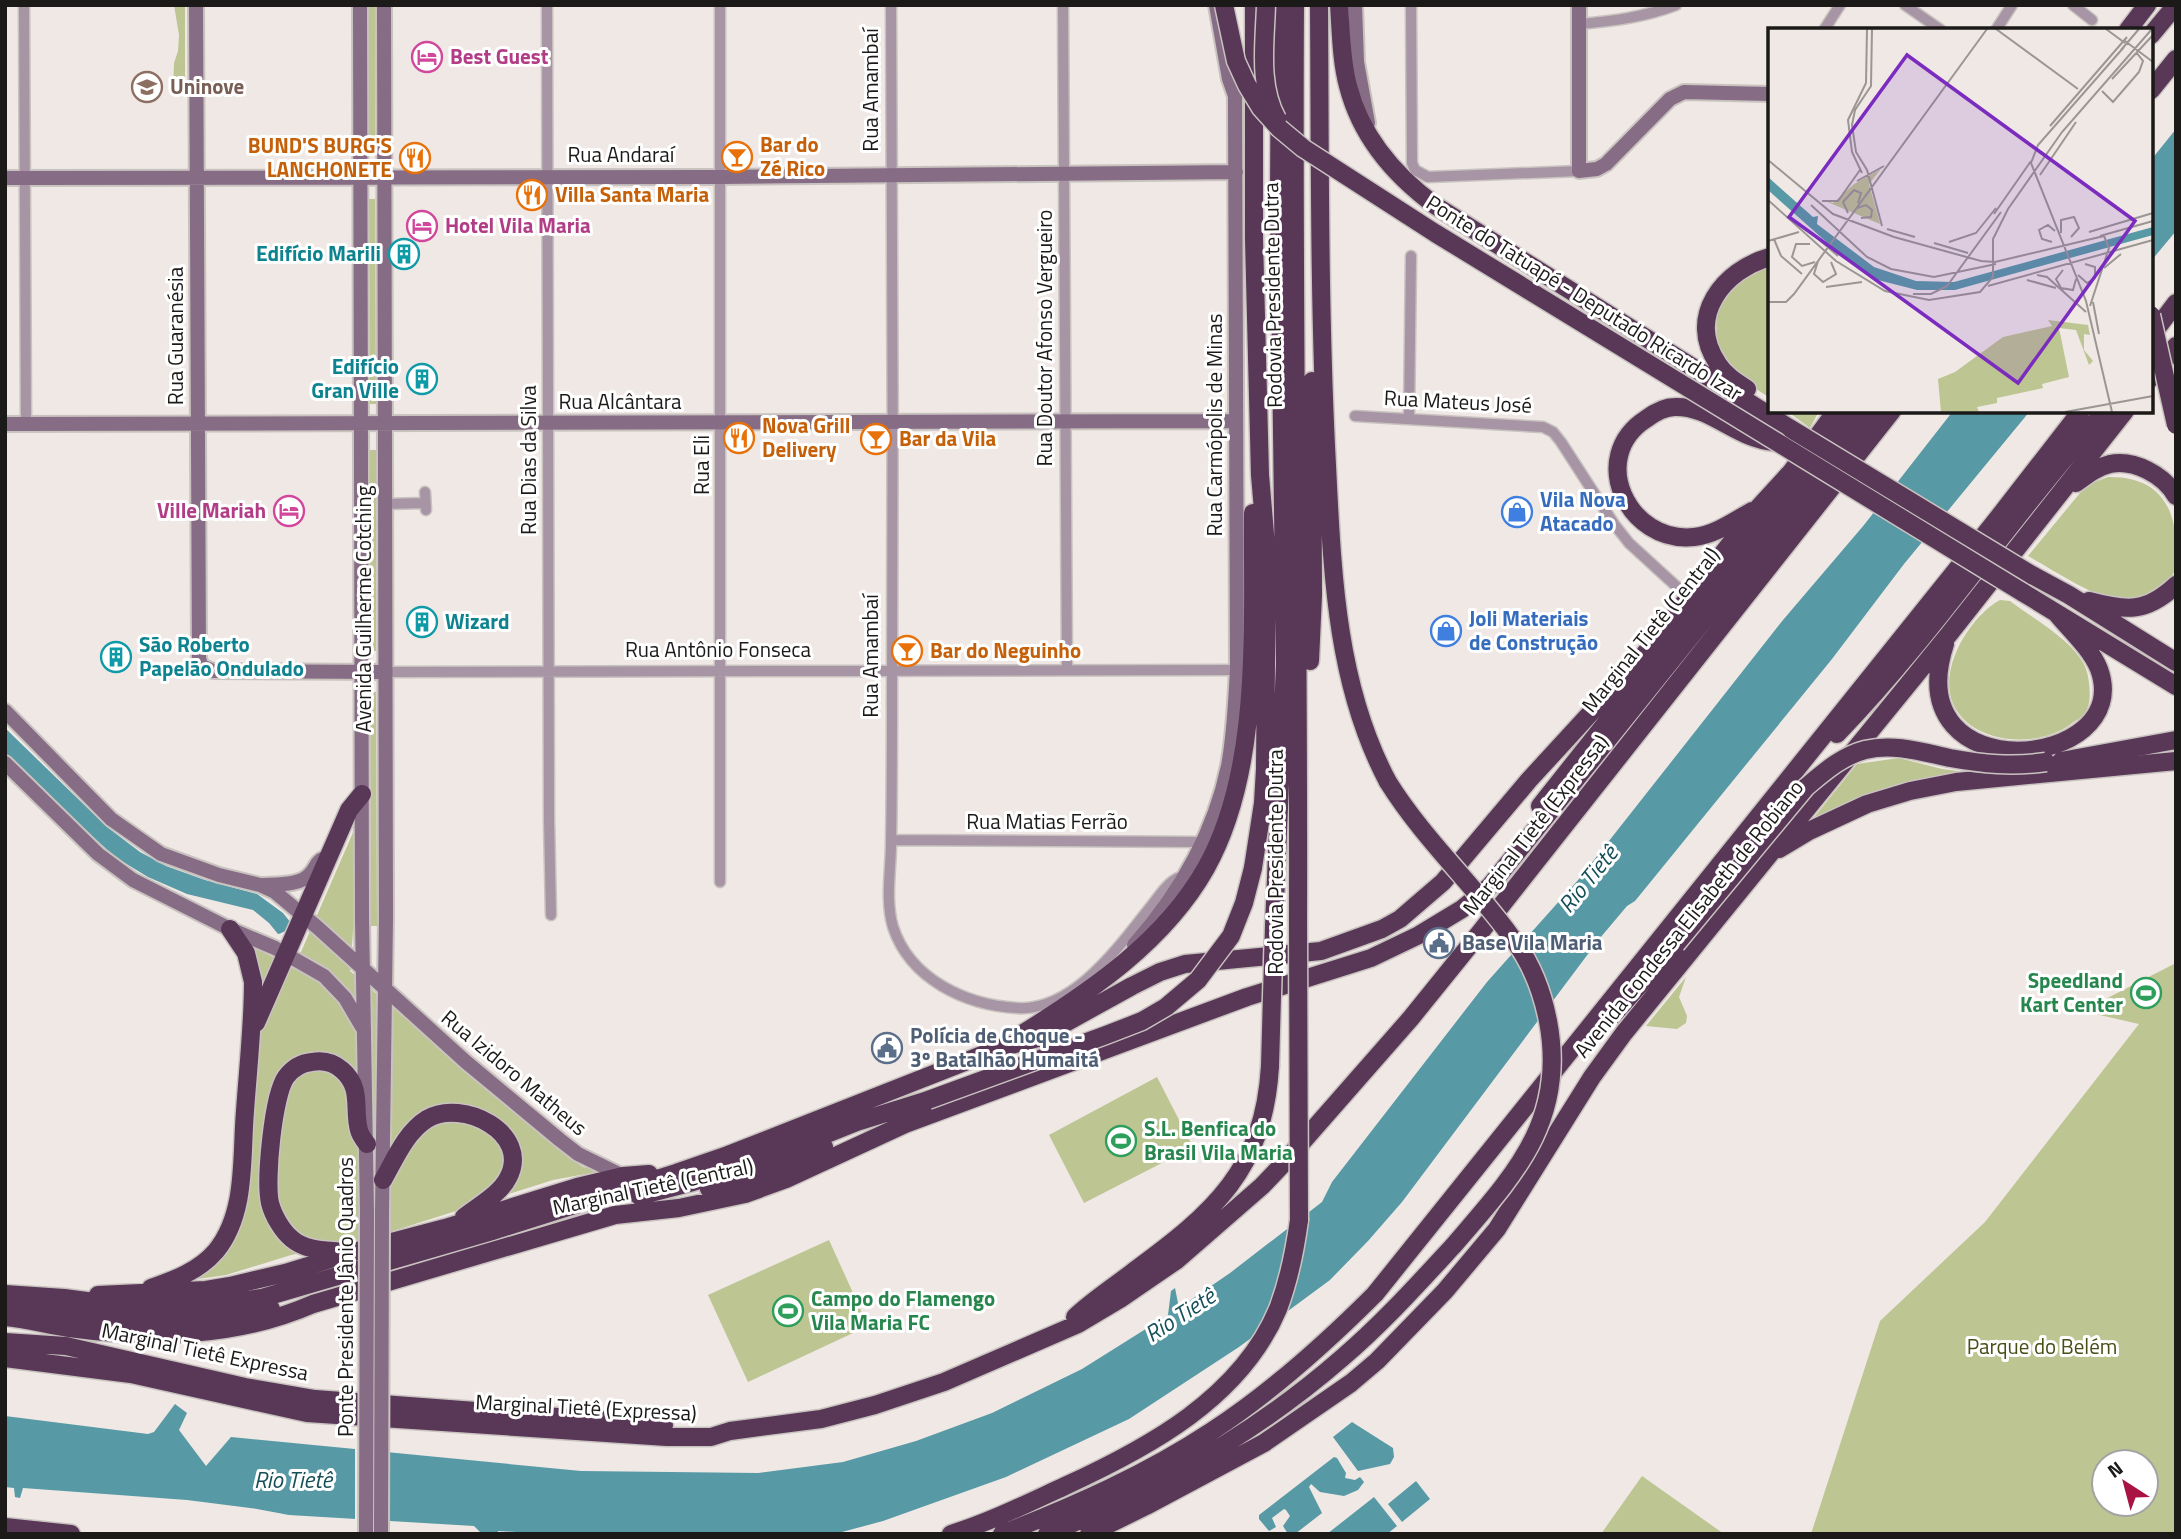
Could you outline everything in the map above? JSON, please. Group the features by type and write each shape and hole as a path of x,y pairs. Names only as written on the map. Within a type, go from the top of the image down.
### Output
{"highway":[{"name":"Ponte do Tatuapé - Deputado Ricardo Izar","path":"1224,5 1236,61 1247,85 1261,108 1303,148 1773,442 2176,686"},
{"name":"Rodovia Presidente Dutra","path":"1254,5 1254,239 1260,475"},
{"path":"1266,5 1266,90 1273,112 1285,133"},
{"name":"Rodovia Presidente Dutra","path":"1060,1332 1086,1308 1166,1248 1229,1188 1250,1154 1262,1124 1269,1090 1285,664 1279,199 1280,5"},
{"name":"Rodovia Presidente Dutra","path":"954,1533 1123,1458 1174,1427 1207,1402 1233,1378 1257,1346 1277,1310 1294,1255 1299,1220 1299,797 1294,5"},
{"path":"1047,1534 1126,1500 1188,1466 1242,1432 1324,1373 1416,1286 1514,1172 1532,1141 1551,1092 1551,1039 1543,996 1523,954 1511,935 1420,828 1388,782 1369,745 1355,701 1334,585 1324,392 1318,5"},
{"name":"Ponte do Tatuapé - Deputado Ricardo Izar","path":"1339,5 1347,85 1354,106 1372,141 1397,174 1437,206 1768,412"},
{"path":"2129,28 2147,5"},
{"path":"2153,35 2176,5"},
{"path":"2153,36 2176,16"},
{"path":"2153,88 2176,59"},
{"path":"1299,797 1306,755 1313,595 1311,253 1312,183 1319,129"},
{"path":"1768,258 1738,270 1724,283 1714,295 1708,313 1707,328 1710,346 1718,364 1732,380 1768,404"},
{"path":"2153,320 2176,292"},
{"path":"2153,333 2176,303"},
{"path":"2153,324 2176,425"},
{"path":"2153,358 2176,333"},
{"path":"2153,375 2176,346"},
{"path":"1758,508 1711,533 1694,537 1659,533 1637,516 1621,492 1617,475 1619,458 1625,442 1637,424 1671,407 1693,408 1756,440 1773,442"},
{"path":"5,1294 132,1307 175,1308 262,1298 492,1231 728,1155 1000,1048 1038,1038 1132,986 1185,964 1321,951 1382,929 1401,919 1443,882 1493,822 1623,679 1758,508 1791,472 1835,413"},
{"name":"Marginal Tietê (Central)","path":"1486,881 1514,840 1652,662 1852,413"},
{"name":"Marginal Tietê (Central)","path":"5,1317 117,1333 188,1334 264,1323 313,1304 615,1215 679,1208 732,1196 786,1179 905,1124 1236,1001 1371,958 1419,935 1462,909 1870,413"},
{"name":"Marginal Tietê (Expressa)","path":"5,1358 131,1374 306,1413 667,1437 711,1437 730,1431 784,1426 875,1405 944,1382 1093,1317 1177,1260 1262,1186 1282,1165 1411,1018 1890,413"},
{"path":"1002,1534 1068,1508 1138,1474 1212,1432 1285,1377 1375,1294 2079,413"},
{"path":"2074,446 2082,427 2092,413"},
{"path":"1788,779 1839,732 1902,662 2103,413"},
{"name":"Avenida Condessa Elisabeth de Robiano","path":"1089,1534 1226,1465 1290,1426 1377,1361 1445,1291 1497,1229 1608,1054 1950,633 2123,413"},
{"name":"Ponte do Tatuapé - Deputado Ricardo Izar","path":"1784,422 2032,575 2069,595"},
{"path":"2059,495 2094,471 2109,464 2120,463 2146,470 2166,484 2176,496"},
{"path":"492,1231 693,1182 759,1161 857,1122 922,1102 1142,1021 1167,1007 1198,980 1231,936 1244,903 1264,803 1267,557 1260,475"},
{"path":"1000,1048 1076,1001 1157,931 1193,886 1222,834 1237,793 1250,676 1253,499 1260,475"},
{"path":"2069,595 2117,608 2133,608 2158,601 2176,585"},
{"path":"2069,595 2176,662"},
{"path":"1950,633 1941,655 1937,685 1940,703 1948,719 1975,741 1993,748 2016,752 2047,748 2089,725 2098,710 2102,695 2099,670 2090,654 2057,614"},
{"path":"1493,822 1504,817 1652,662"},
{"path":"2053,762 2176,740"},
{"path":"1582,1037 1602,1027 1676,944 1806,787 1844,758 1864,750 1885,747 1915,749 2000,766 2176,755"},
{"path":"1767,857 1809,831 1867,804 1910,791 1956,782 2176,761"},
{"path":"252,1033 349,810 362,794"},
{"path":"137,1293 186,1274 200,1265 215,1252 225,1238 233,1217 242,1179 252,1033 252,971 246,953 230,929"},
{"path":"350,1253 313,1249 299,1244 285,1233 270,1203 269,1177 277,1095 284,1079 294,1069 316,1061 330,1063 341,1069 349,1077 354,1089 358,1104 359,1130 367,1144"},
{"path":"615,1215 764,1174 922,1102"},
{"path":"383,1180 406,1140 429,1118 448,1112 474,1116 485,1121 499,1130 509,1143 514,1158 512,1167 508,1180 455,1225"},
{"path":"64,1298 206,1290 230,1286 285,1273 624,1176 680,1171"},
{"path":"1188,1466 1210,1444 1320,1361 1388,1290 1396,1268"},
{"path":"1226,1465 1236,1450 1326,1385 1383,1334 1409,1307 1416,1286"},
{"path":"5,1305 151,1322 219,1318 285,1306 313,1304"},
{"path":"5,1332 37,1336 66,1346"},
{"name":"Marginal Tietê Expressa","path":"5,1342 66,1346 245,1387 315,1399 730,1431"},
{"path":"5,1527 71,1534"}],"main road":[{"name":"Rua Guaranésia","path":"196,5 198,648 201,666"},
{"name":"Avenida Guilherme Cotching","path":"360,5 363,970 367,1144"},
{"name":"Avenida Guilherme Cotching","path":"382,1212 385,990 384,5"},
{"name":"Rua Carmópolis de Minas","path":"1202,842 1218,801 1228,764 1237,670 1235,96 1227,68 1216,5"},
{"path":"1355,5 1357,62 1372,141"},
{"path":"1579,5 1579,170 1597,169 1606,164 1678,94 1768,94"},
{"name":"Rua Andaraí","path":"5,178 1236,173"},
{"name":"Rua Alcântara","path":"5,424 1235,421"},
{"name":"Rua Antônio Fonseca","path":"201,666 214,671 385,672"},
{"path":"5,711 111,819 161,854 195,867 260,885 305,879 319,860 329,856"},
{"path":"5,763 98,854 133,880 312,967 336,987 364,1031"},
{"name":"Rua Amambaí","path":"1100,982 1142,936 1185,876 1202,842"},
{"name":"Rua Izidoro Matheus","path":"260,885 275,892 303,915 466,1062 560,1140 578,1154 624,1176"},
{"name":"Ponte Presidente Jânio Quadros","path":"366,1534 367,1144"},
{"name":"Ponte Presidente Jânio Quadros","path":"381,1534 382,1212"}],"street":[{"path":"24,5 26,425"},
{"name":"Rua Dias da Silva","path":"547,5 551,915"},
{"name":"Rua Eli","path":"720,5 720,882"},
{"name":"Rua Amambaí","path":"891,5 893,422 892,840 889,909 894,930 906,954 924,975 942,987 1004,1007 1035,1007 1048,1004 1067,994 1088,977 1119,945 1172,881 1185,876"},
{"name":"Rua Doutor Afonso Vergueiro","path":"1063,5 1067,670"},
{"path":"1411,5 1412,163 1415,170 1429,177 1579,170"},
{"path":"1580,24 1620,20 1676,5"},
{"path":"1825,28 1840,5"},
{"path":"1905,5 1938,28"},
{"path":"1997,28 2012,5"},
{"path":"2073,5 2092,20"},
{"path":"1409,418 1412,256"},
{"name":"Rua Mateus José","path":"1355,415 1532,424 1553,432 1629,543 1688,597"},
{"path":"385,504 425,507 425,492"},
{"name":"Rua Antônio Fonseca","path":"385,672 1237,670"},
{"name":"Rua Matias Ferrão","path":"892,840 1202,842"}],"green space":[{"path":"174,5 185,5 185,92 173,92 179,35"},
{"path":"369,5 375,5 375,149 369,148"},
{"path":"369,199 375,199 376,404 370,404"},
{"path":"1768,265 1768,397 1738,376 1726,363 1717,339 1717,314 1721,302 1727,292 1744,278"},
{"path":"1790,413 1818,413 1810,428"},
{"path":"370,450 376,450 376,651 370,651"},
{"path":"2108,477 2138,481 2160,495 2167,505 2175,532 2175,571 2156,589 2127,600 2099,595 2028,556 2080,493 2092,483"},
{"path":"2000,600 2010,601 2057,635 2074,650 2085,667 2090,691 2086,711 2071,724 2052,734 2031,739 2009,739 1988,734 1970,725 1957,710 1950,692 1951,668 1963,638 1983,612"},
{"path":"370,692 376,692 377,926 371,926"},
{"path":"1899,758 1942,769 1982,774 1812,820 1857,764"},
{"path":"355,828 354,918 350,971 569,1158 583,1167 602,1171 553,1180 390,1232 291,1255 226,1275 198,1279 150,1280 197,1263 232,1229 253,947 294,968"},
{"name":"Parque do Belém","path":"2176,963 2176,1534 1811,1534 1880,1321 1985,1222 2139,1024 2082,1011"},
{"path":"1686,977 1679,997 1687,1016 1686,1023 1677,1029 1646,1026"},
{"name":"S.L. Benfica do Brasil Vila Maria","path":"1157,1077 1193,1147 1084,1203 1049,1135"},
{"name":"Campo do Flamengo Vila Maria FC","path":"829,1240 868,1326 748,1382 708,1295"},
{"path":"1642,1476 1724,1534 1601,1534"}],"water":[{"path":"2176,129 2176,231 2153,259 2153,158"},
{"name":"Rio Tietê","path":"1951,413 2028,413 1635,901 1627,906 1600,938 1402,1202 1368,1241 1330,1280 1239,1347 1129,1419 1006,1477 883,1521 842,1532 821,1534 551,1534 498,1531 498,1534 482,1534 474,1526 289,1515 187,1500 23,1488 20,1498 15,1497 14,1488 5,1487 5,1416 148,1434 154,1432 175,1404 187,1413 179,1430 206,1466 231,1437 581,1471 758,1473 843,1462 916,1441 992,1413 1082,1369 1168,1315 1171,1291 1175,1288 1179,1308 1230,1273 1322,1202 1332,1182 1487,982 1579,879 1783,620 1864,525"},
{"path":"5,728 107,827 140,852 166,866 205,880 257,894 283,913 291,923 289,927 278,934 253,910 187,894 148,877 115,857 5,756"},
{"path":"1352,1422 1393,1448 1394,1457 1390,1464 1358,1471 1333,1437"},
{"path":"1334,1457 1346,1473 1345,1478 1355,1480 1360,1477 1364,1482 1358,1490 1344,1496 1320,1492 1311,1484 1309,1487 1322,1513 1295,1534 1288,1534 1283,1526 1290,1516 1284,1509 1272,1518 1276,1527 1269,1531 1259,1519 1259,1515"},
{"path":"1416,1481 1430,1499 1402,1522 1388,1504"},
{"path":"1374,1497 1397,1526 1387,1534 1327,1534"}],"pier":[{"path":"355,1447 386,1449 386,1524 355,1521"}],"place":[{"name":"Best Guest","path":"427,57"},
{"name":"Uninove","path":"147,87"},
{"name":"Bar do Zé Rico","path":"737,157"},
{"name":"BUND'S BURG'S LANCHONETE","path":"415,158"},
{"name":"Villa Santa Maria","path":"532,195"},
{"name":"Hotel Vila Maria","path":"422,226"},
{"name":"Edifício Marili","path":"404,254"},
{"name":"Edifício Gran Ville","path":"422,379"},
{"name":"Nova Grill Delivery","path":"739,438"},
{"name":"Bar da Vila","path":"876,439"},
{"name":"Ville Mariah","path":"289,511"},
{"name":"Vila Nova Atacado","path":"1517,512"},
{"name":"Wizard","path":"422,622"},
{"name":"Joli Materiais de Construção","path":"1446,631"},
{"name":"Bar do Neguinho","path":"907,651"},
{"name":"São Roberto Papelão Ondulado","path":"116,657"},
{"name":"Base Vila Maria","path":"1439,943"},
{"name":"Speedland Kart Center","path":"2146,993"},
{"name":"Polícia de Choque - 3º Batalhão Humaitá","path":"887,1048"},
{"name":"S.L. Benfica do Brasil Vila Maria","path":"1121,1141"},
{"name":"Campo do Flamengo Vila Maria FC","path":"788,1311"}]}
